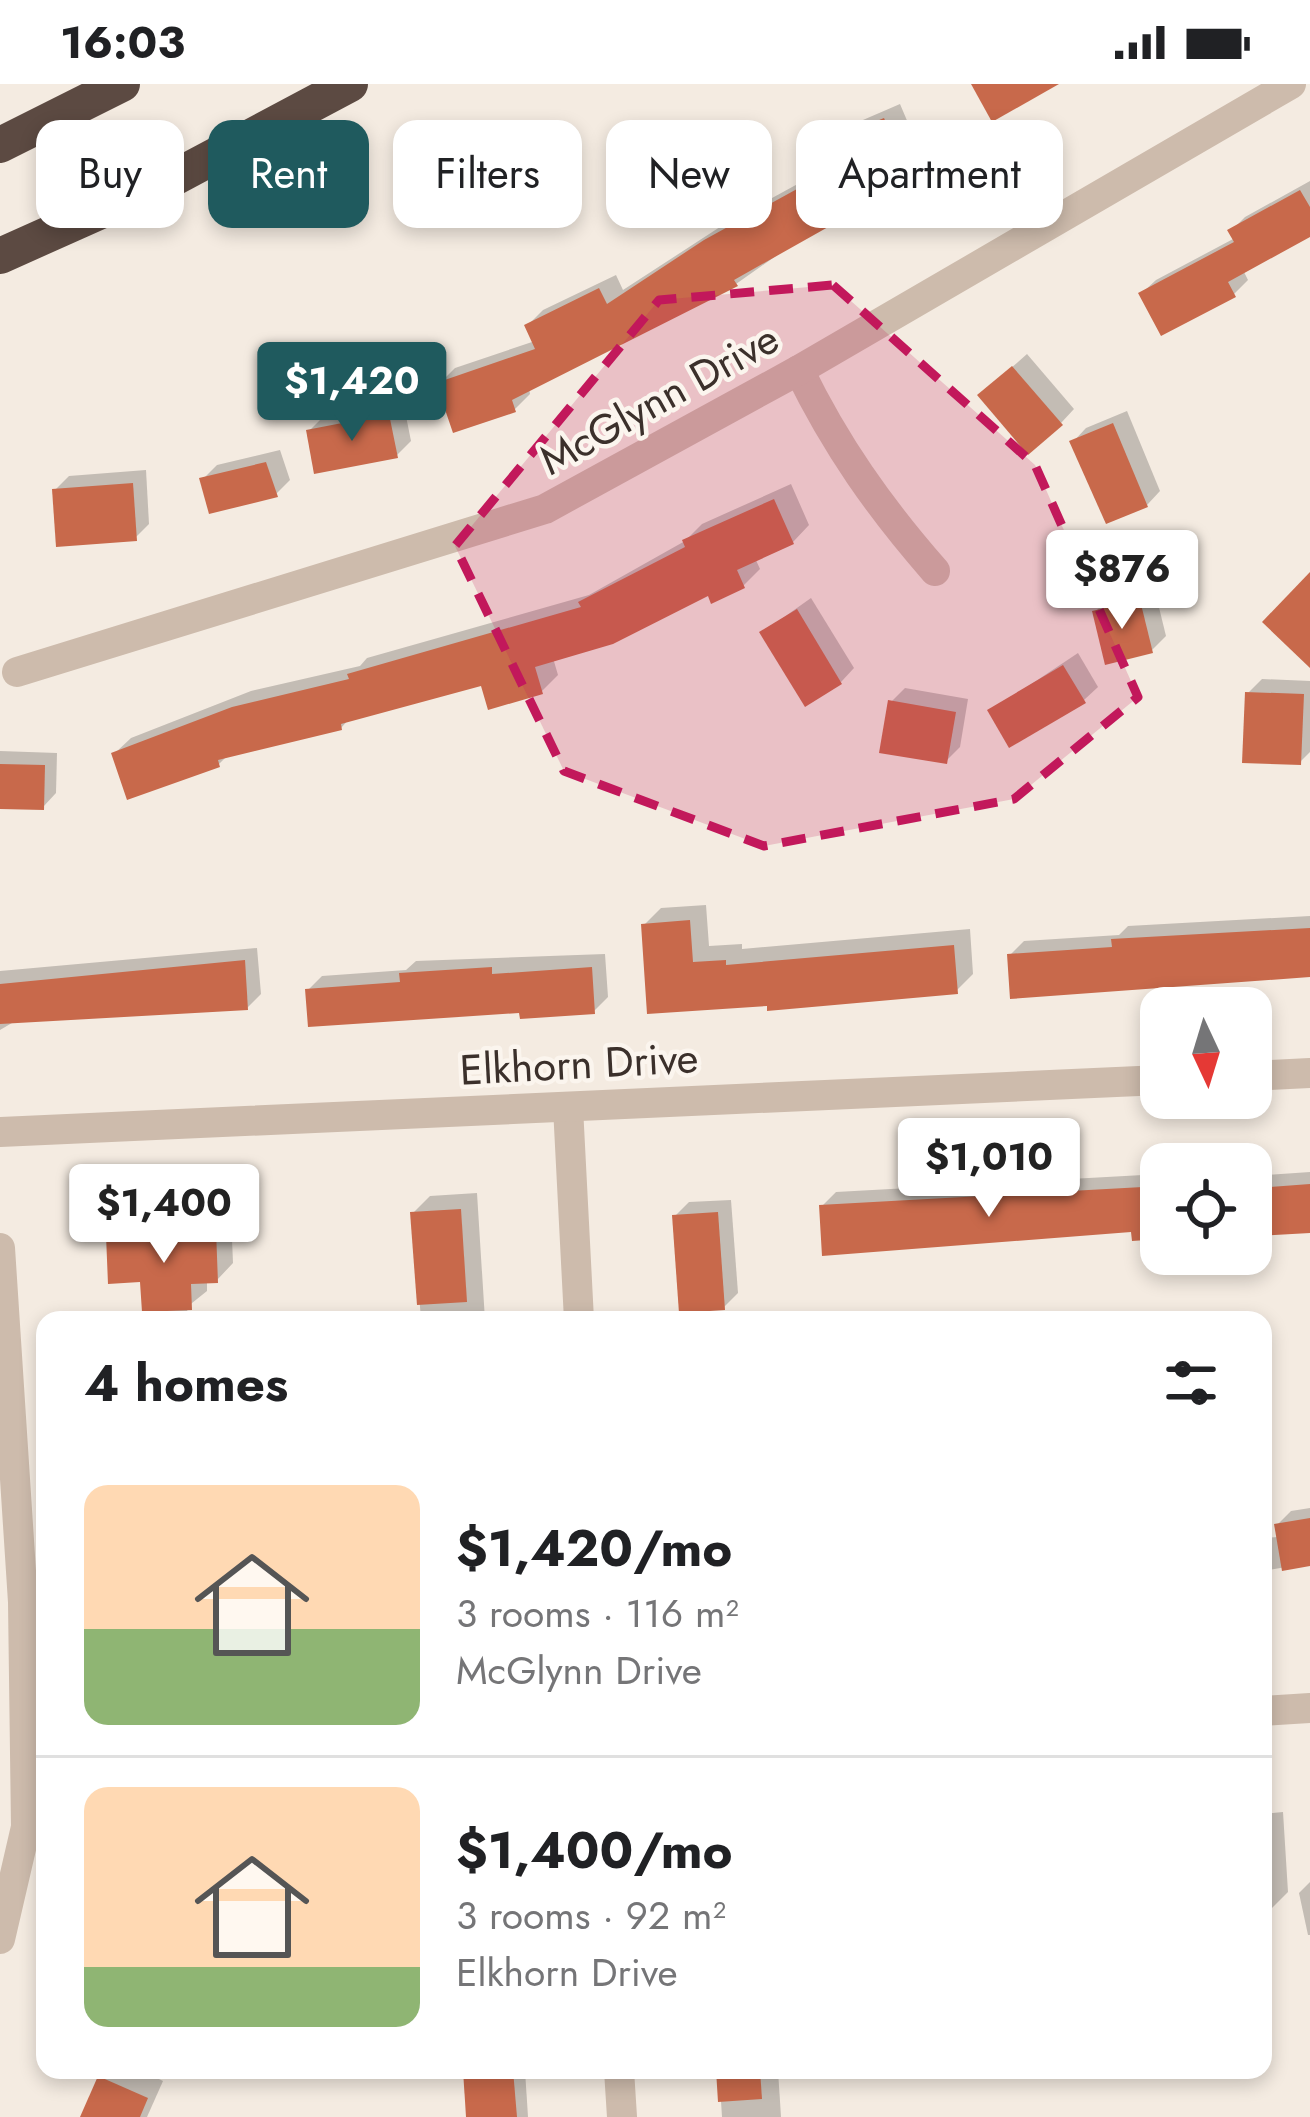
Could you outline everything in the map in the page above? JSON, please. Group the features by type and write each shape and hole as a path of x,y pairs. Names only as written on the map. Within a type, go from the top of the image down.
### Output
{"highway":[{"path":"0,145 122,84"},
{"path":"0,256 170,180 350,84"}],"street":[{"name":"McGlynn Drive","path":"17,672 545,509 799,370 1291,84"},
{"path":"799,370 835,444 875,503 934,571"},
{"path":"1272,1075 1310,1073"},
{"name":"Elkhorn Drive","path":"0,1132 1140,1081"},
{"path":"568,1107 579,1311"},
{"path":"0,1249 22,1602 26,1782 26,1826 3,1919"},
{"path":"1272,1710 1310,1708"},
{"path":"620,2079 622,2117"}],"highlighted area":[{"path":"833,285 1035,465 1138,697 1014,799 764,846 564,771 455,546 659,300"}],"building":[{"path":"971,84 1059,84 996,120 991,120"},
{"path":"796,189 796,228 826,228 734,280 738,286 512,400 516,412 453,433 436,383 535,349 524,325 599,288 607,304 726,228 772,228 772,203"},
{"path":"1300,190 1310,207 1310,237 1228,282 1236,297 1161,336 1138,293 1234,242 1227,230"},
{"path":"1012,366 1063,425 1028,455 977,395"},
{"path":"389,414 398,458 314,474 306,430"},
{"path":"1113,423 1148,507 1106,524 1069,441"},
{"path":"266,462 278,497 209,514 199,478"},
{"path":"133,483 137,541 56,547 52,489"},
{"path":"774,499 794,544 737,570 745,588 711,604 708,596 613,644 535,667 543,694 488,710 481,686 341,724 342,730 218,760 220,767 127,800 111,753 232,707 349,679 347,674 581,607 578,602 685,547 682,540"},
{"path":"1310,572 1310,668 1262,622"},
{"path":"1140,600 1153,653 1105,665 1092,611"},
{"path":"797,609 842,684 805,707 759,632"},
{"path":"1063,665 1086,703 1009,748 987,710"},
{"path":"1245,692 1304,694 1301,765 1242,763"},
{"path":"888,700 956,712 947,764 879,753"},
{"path":"0,764 45,765 44,810 0,809"},
{"path":"690,920 693,962 726,960 726,965 954,945 958,994 767,1011 767,1006 647,1014 641,924"},
{"path":"1310,928 1310,977 1010,999 1007,954 1112,947 1111,939"},
{"path":"245,960 248,1010 0,1024 0,984"},
{"path":"492,967 492,974 592,967 595,1014 520,1019 519,1013 308,1027 305,989 400,982 399,973"},
{"path":"1310,1184 1310,1233 1272,1235 1272,1187"},
{"path":"1140,1187 1140,1240 1132,1241 1131,1232 822,1256 819,1205"},
{"path":"461,1209 467,1302 417,1305 410,1212"},
{"path":"718,1212 725,1310 679,1311 672,1215"},
{"path":"216,1230 218,1283 191,1284 192,1310 142,1311 140,1282 108,1284 106,1235"},
{"path":"1310,1518 1310,1566 1282,1571 1274,1524"},
{"path":"97,2079 148,2098 140,2117 80,2117"},
{"path":"464,2079 514,2079 517,2117 466,2117"},
{"path":"717,2079 761,2079 762,2099 718,2102"}]}
